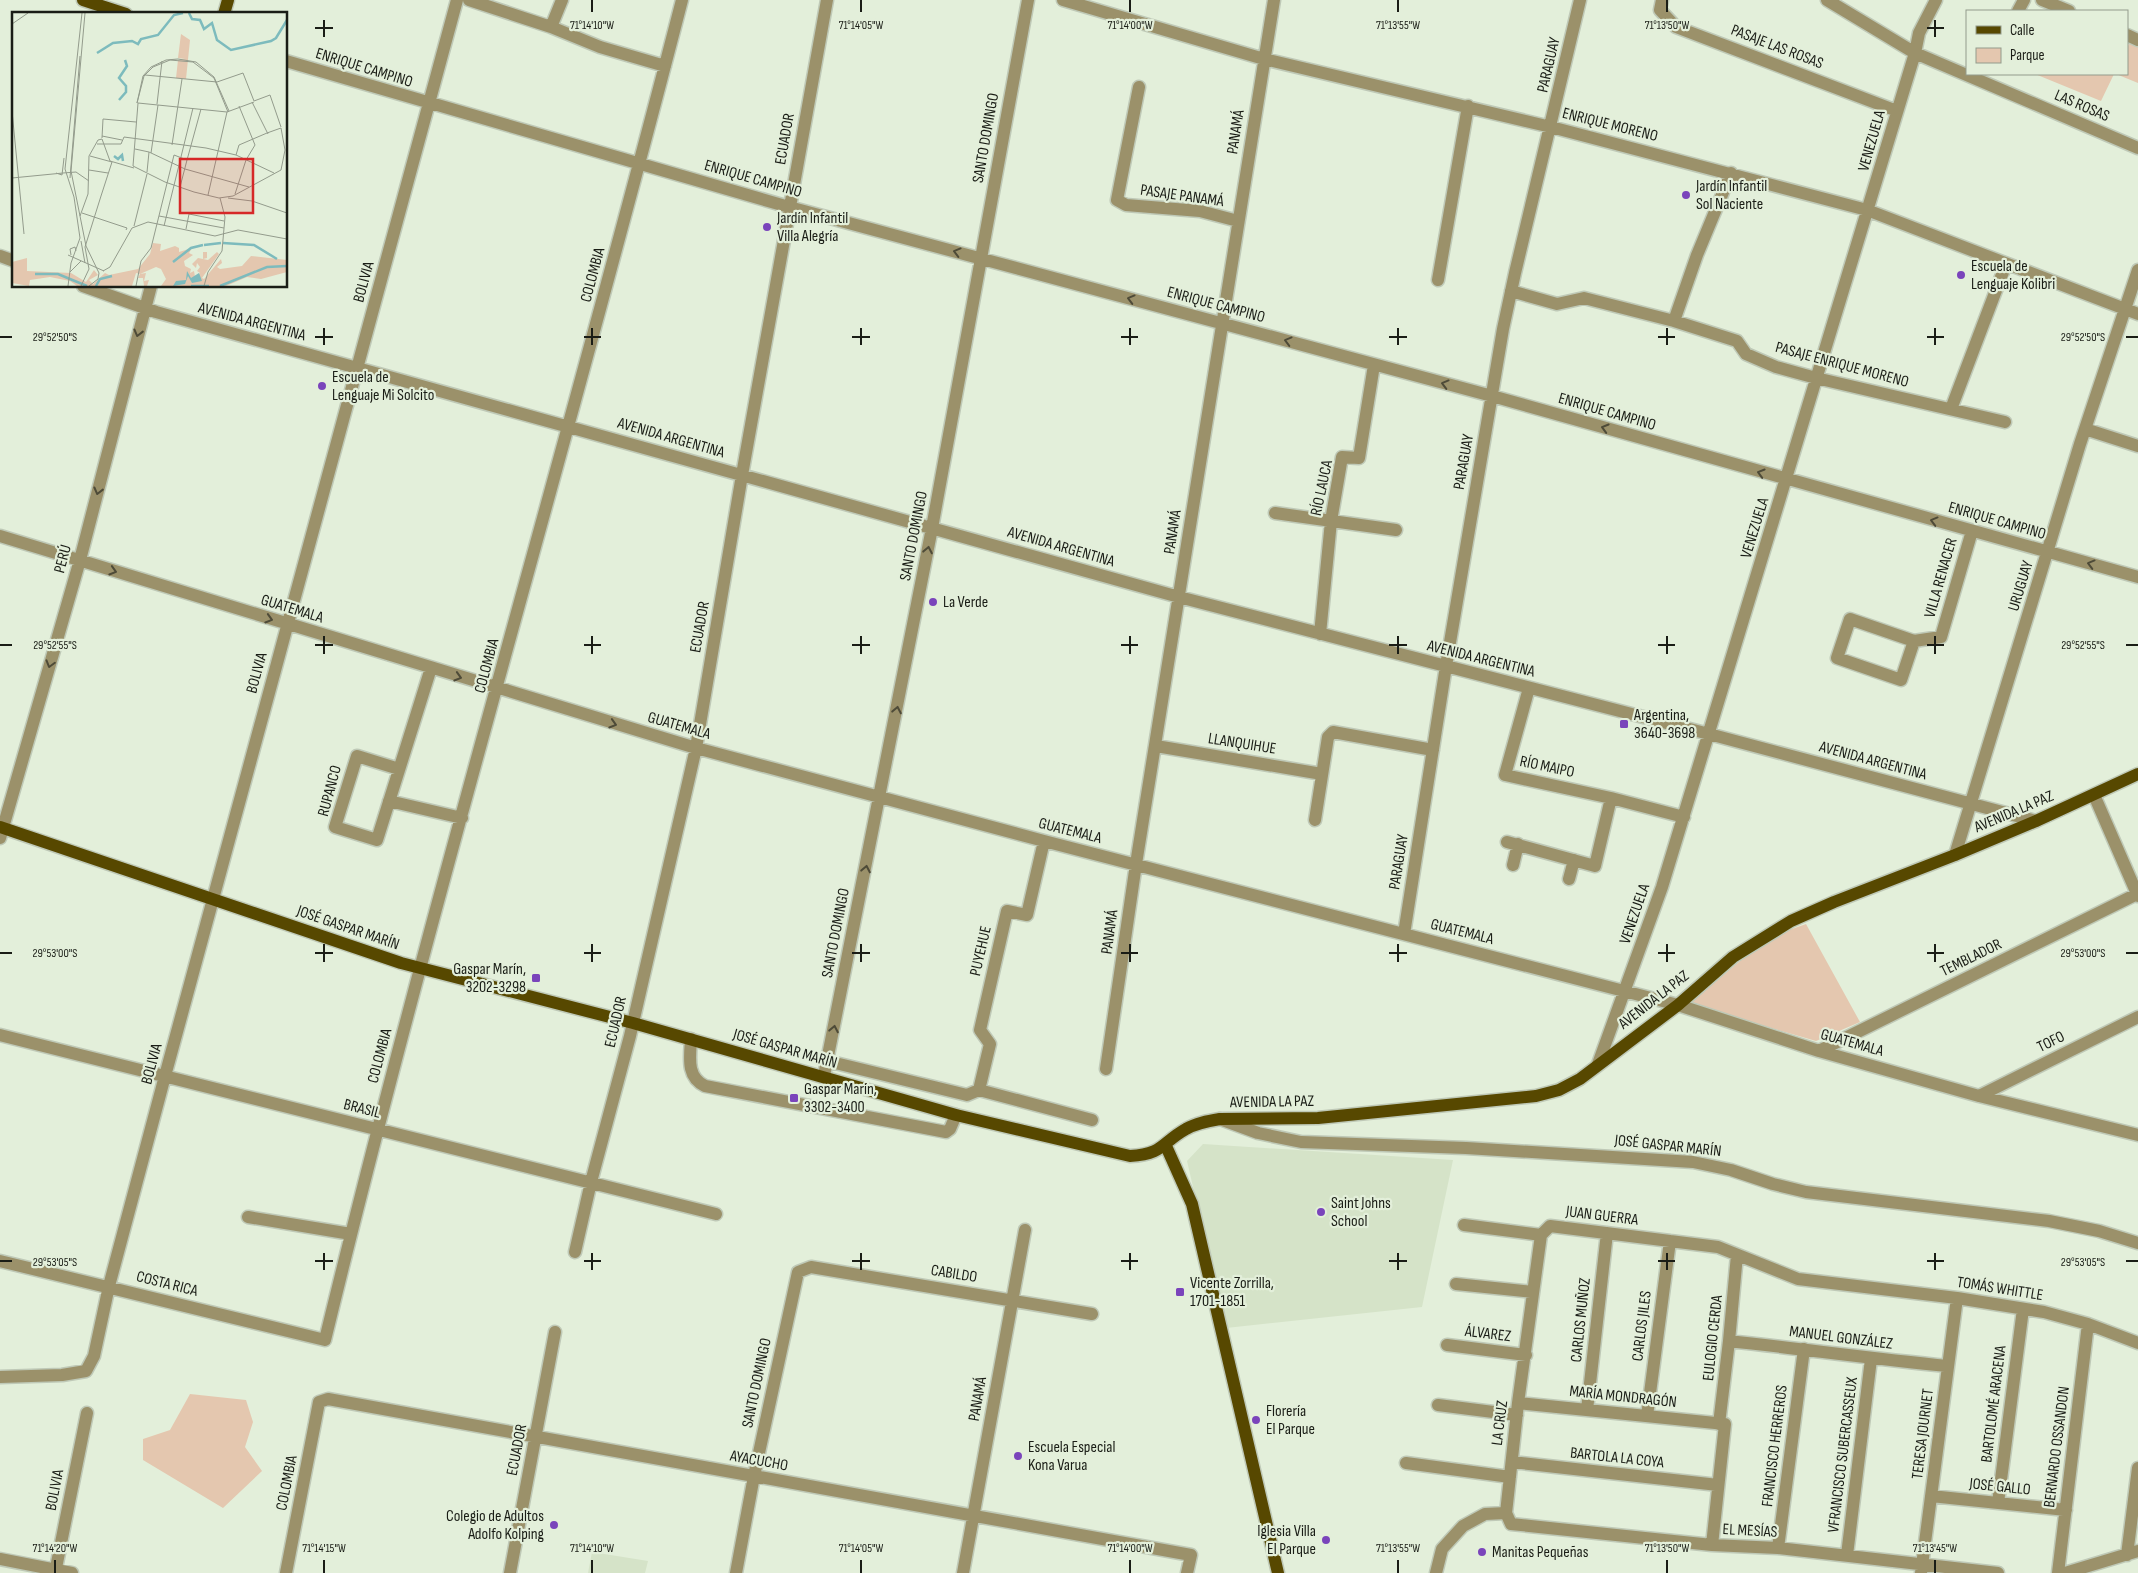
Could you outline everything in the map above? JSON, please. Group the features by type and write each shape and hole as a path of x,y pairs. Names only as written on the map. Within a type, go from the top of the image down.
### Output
{"main road":[{"path":"83,0 120,12"},
{"name":"AVENIDA LA PAZ","path":"1166,1146 1184,1130 1208,1121 1220,1119 1318,1118 1536,1096 1570,1085 1678,1005 1733,958 1791,921 1834,902 1955,855 2138,774"},
{"name":"JOSÉ GASPAR MARÍN","path":"1,831 214,898 420,968 692,1039 956,1116 1120,1155 1141,1156 1166,1146"},
{"path":"1166,1146 1192,1204 1278,1573"}],"street":[{"name":"BOLIVIA","path":"0,1377 62,1375 86,1371 94,1356 109,1286 165,1076 457,0"},
{"path":"469,0 552,27 600,47 665,66"},
{"path":"552,27 562,0"},
{"name":"COLOMBIA","path":"325,1340 377,1129 569,427 682,0"},
{"name":"ECUADOR","path":"575,1252 591,1182 633,1023 696,748 742,475 827,0"},
{"name":"SANTO DOMINGO","path":"824,1076 932,528 1028,0"},
{"name":"ENRIQUE MORENO","path":"1063,0 1264,58 1468,106 1731,173 1867,210 2138,314"},
{"name":"PANAMÁ","path":"1106,1069 1136,864 1274,0"},
{"name":"PARAGUAY","path":"1404,934 1446,666 1511,291 1580,0"},
{"name":"PASAJE LAS ROSAS","path":"1662,0 1660,10 1676,27 1897,111"},
{"name":"LAS ROSAS","path":"1827,0 1915,53 1966,71"},
{"name":"VENEZUELA","path":"1598,1064 1626,991 1662,887 1787,480 1816,378 1915,53 1919,33 1936,0"},
{"path":"2042,0 2067,10"},
{"name":"ENRIQUE CAMPINO","path":"288,62 789,207 1492,396 2138,577"},
{"name":"LAS ROSAS","path":"1982,77 2138,148"},
{"name":"PASAJE PANAMÁ","path":"1139,87 1117,200 1126,205 1200,211 1238,220"},
{"path":"1438,280 1468,106"},
{"path":"1674,321 1697,255 1731,173"},
{"path":"0,256 12,260"},
{"path":"1952,409 2006,264"},
{"name":"URUGUAY","path":"1955,855 2085,429 2138,270"},
{"name":"AVENIDA ARGENTINA","path":"88,288 145,309 1179,597 2036,820"},
{"name":"PERÚ","path":"1,831 80,560 150,288"},
{"name":"PASAJE ENRIQUE MORENO","path":"1511,291 1557,304 1584,298 1674,321 1737,342 1746,354 1776,366 1816,378 2005,422"},
{"name":"RÍO LAUCA","path":"1320,634 1331,521 1342,457 1359,458 1374,364"},
{"path":"2085,429 2138,446"},
{"path":"1275,513 1396,530"},
{"name":"VILLA RENACER","path":"1914,641 1901,680 1837,658 1850,619 1914,641 1941,637 1972,531"},
{"name":"GUATEMALA","path":"0,536 696,748 1044,841 1626,991 1678,1005 1819,1051 1978,1096 2138,1135"},
{"name":"RUPANCO","path":"399,769 357,756 335,827 377,840 431,668"},
{"name":"RÍO MAIPO","path":"1529,688 1505,775 1611,798 1684,817"},
{"path":"1315,820 1328,737 1333,732 1433,750"},
{"name":"LLANQUIHUE","path":"1156,746 1322,774"},
{"path":"2094,795 2138,895"},
{"path":"1512,865 1513,843 1595,866 1611,798"},
{"path":"389,802 462,818"},
{"name":"PUYEHUE","path":"979,1090 990,1044 980,1030 1007,911 1027,915 1044,841"},
{"path":"1569,879 1574,860"},
{"name":"TEMBLADOR","path":"1819,1051 2138,895"},
{"name":"TOFO","path":"1978,1096 2138,1017"},
{"name":"BRASIL","path":"0,1035 716,1214"},
{"path":"692,1039 691,1071 696,1082 705,1086 946,1132 950,1129 956,1116"},
{"path":"827,1061 967,1096 979,1090 1092,1120"},
{"name":"JOSÉ GASPAR MARÍN","path":"1220,1119 1258,1133 1301,1142 1466,1148 1693,1162 1731,1170 1773,1184 1806,1192 2049,1221 2099,1231 2138,1243"},
{"path":"248,1217 350,1234"},
{"name":"JUAN GUERRA","path":"1464,1225 1541,1235 1550,1226 1718,1247 1737,1255"},
{"name":"PANAMÁ","path":"963,1573 1025,1230"},
{"name":"CARLOS MUÑOZ","path":"1587,1410 1607,1233"},
{"name":"LA CRUZ","path":"1506,1513 1517,1409 1526,1355 1541,1235"},
{"name":"CARLOS JILES","path":"1647,1416 1670,1241"},
{"name":"TOMÁS WHITTLE","path":"1737,1255 1798,1278 1957,1298 2044,1312 2088,1324 2138,1343"},
{"name":"EULOGIO CERDA","path":"1712,1545 1737,1255"},
{"name":"COSTA RICA","path":"0,1261 325,1340"},
{"name":"SANTO DOMINGO","path":"736,1573 754,1476 798,1272 811,1267"},
{"name":"CABILDO","path":"811,1267 1092,1314"},
{"path":"1456,1284 1533,1292"},
{"name":"TERESA JOURNET","path":"1922,1569 1957,1298"},
{"name":"BARTOLOMÉ ARACENA","path":"1998,1503 2023,1309"},
{"name":"BERNARDO OSSANDON","path":"2058,1573 2088,1324"},
{"name":"ECUADOR","path":"510,1573 555,1332"},
{"name":"MANUEL GONZÁLEZ","path":"1730,1341 1871,1359 1948,1366"},
{"name":"ÁLVAREZ","path":"1447,1345 1526,1355"},
{"name":"FRANCISCO HERREROS","path":"1778,1548 1804,1349"},
{"name":"VFRANCISCO SUBERCASSEUX","path":"1847,1556 1871,1359"},
{"name":"AYACUCHO","path":"322,1400 328,1399 1191,1555 1187,1573"},
{"name":"COLOMBIA","path":"286,1573 319,1402 322,1400"},
{"name":"MARÍA MONDRAGÓN","path":"1438,1405 1587,1410 1722,1424"},
{"name":"BOLIVIA","path":"56,1571 87,1414"},
{"name":"BARTOLA LA COYA","path":"1512,1462 1718,1485"},
{"path":"1406,1463 1510,1477"},
{"path":"2065,1573 2132,1553 2138,1468"},
{"name":"JOSÉ GALLO","path":"1931,1496 2066,1510"},
{"path":"1436,1573 1442,1549 1463,1526 1486,1514 1506,1513"},
{"name":"EL MESÍAS","path":"1506,1513 1511,1524 1712,1545 1778,1548 1847,1556 1922,1569 1998,1573"},
{"path":"0,1559 72,1573"}],"shaded area":[{"name":"Saint Johns School","path":"1203,1144 1453,1160 1422,1307 1226,1328 1187,1161"},
{"path":"592,1552 648,1561 645,1573 588,1573"}],"green space":[{"path":"2129,43 2138,47 2138,83 2118,75 2128,75"},
{"path":"2037,75 2114,75 2101,101"},
{"path":"1806,924 1860,1022 1816,1041 1689,1004 1758,946 1775,935"},
{"path":"190,1394 246,1400 253,1422 245,1447 262,1471 223,1508 143,1460 143,1439 170,1430"}],"place":[{"name":"Jardín Infantil Sol Naciente","path":"1686,195"},
{"name":"Jardín Infantil Villa Alegría","path":"767,227"},
{"name":"Escuela de Lenguaje Kolibri","path":"1961,275"},
{"name":"Escuela de Lenguaje Mi Solcito","path":"322,386"},
{"name":"La Verde","path":"933,602"},
{"name":"Argentina, 3640-3698","path":"1624,724"},
{"name":"Gaspar Marín, 3202-3298","path":"536,978"},
{"name":"Gaspar Marín, 3302-3400","path":"794,1098"},
{"name":"Saint Johns School","path":"1321,1212"},
{"name":"Vicente Zorrilla, 1701-1851","path":"1180,1292"},
{"name":"Florería El Parque","path":"1256,1420"},
{"name":"Escuela Especial Kona Varua","path":"1018,1456"},
{"name":"Colegio de Adultos Adolfo Kolping","path":"554,1525"},
{"name":"Iglesia Villa El Parque","path":"1326,1540"},
{"name":"Manitas Pequeñas","path":"1482,1552"}]}
